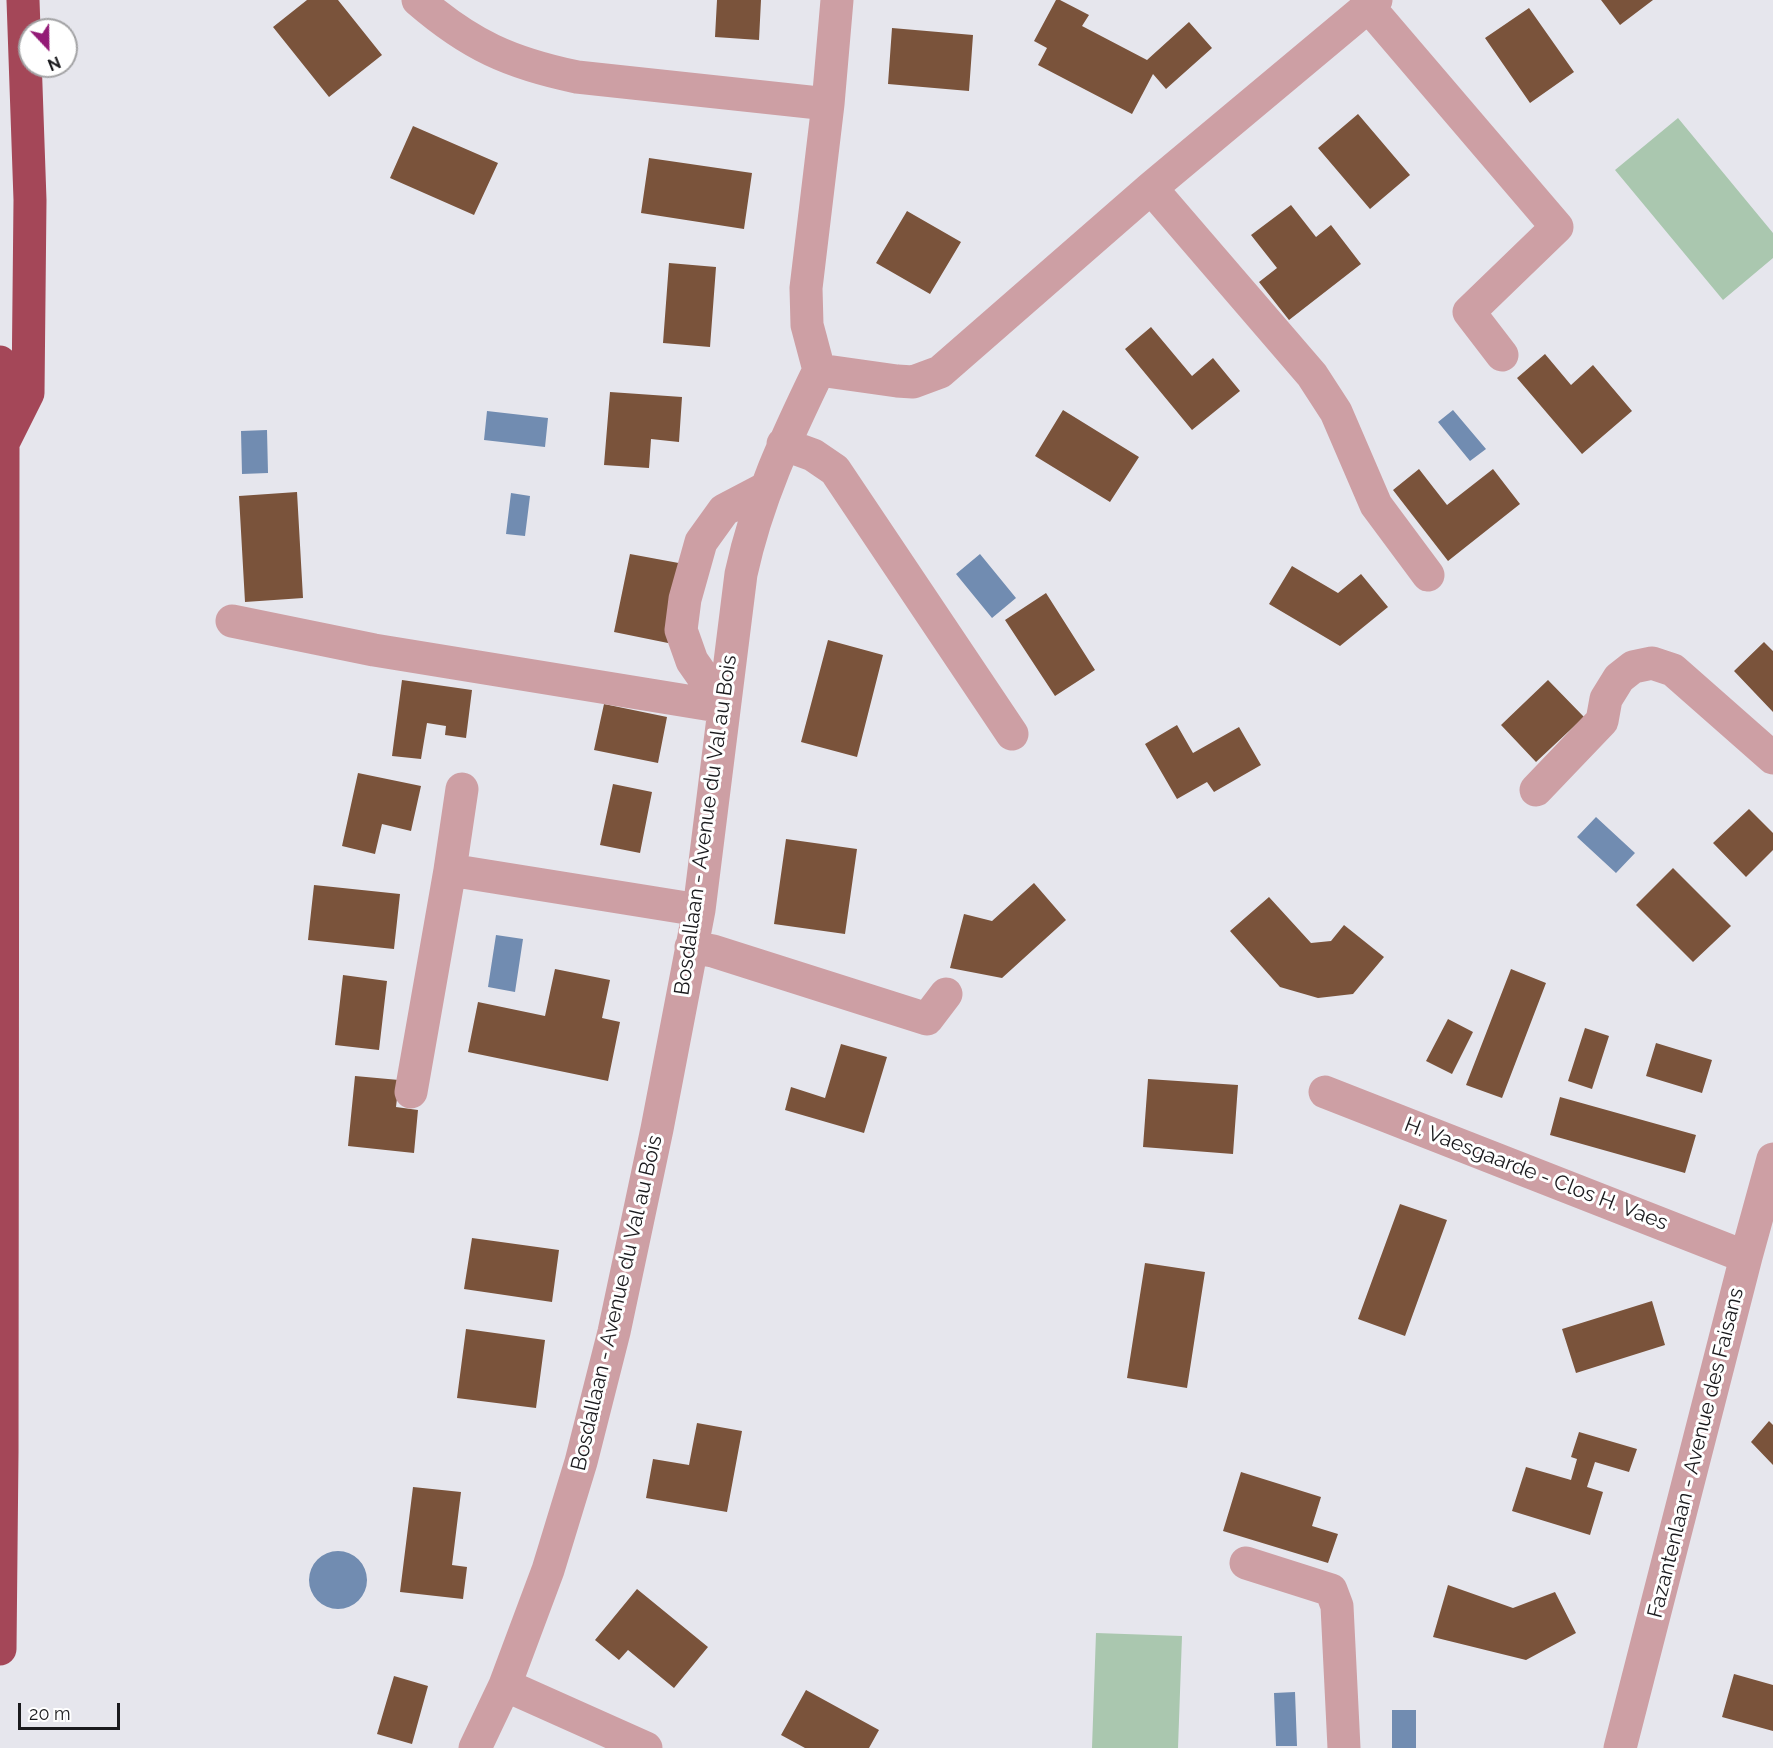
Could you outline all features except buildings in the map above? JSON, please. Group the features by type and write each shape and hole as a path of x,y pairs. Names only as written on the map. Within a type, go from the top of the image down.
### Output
{"highway":[{"path":"3,443 28,393 30,200 23,0"},
{"path":"0,362 3,443 0,1649"}],"street":[{"path":"418,0 441,20 474,42 506,58 537,69 577,77 828,104"},
{"path":"837,0 805,308 809,336 819,370 913,382 939,372 1151,188 1372,3 1557,227 1469,312 1502,355"},
{"path":"1151,188 1312,375 1336,412 1376,505 1428,575"},
{"name":"Bosdallaan - Avenue du Val au Bois","path":"475,1748 505,1685 548,1570 584,1452 614,1332 657,1129 699,910 741,574 748,538 764,489 783,444 819,370"},
{"path":"783,444 813,455 835,470 1011,734"},
{"path":"724,706 692,661 681,630 685,600 701,542 724,510 764,489"},
{"path":"232,621 374,650 724,706"},
{"path":"1536,790 1602,722 1606,699 1619,678 1634,667 1652,663 1673,670 1773,758"},
{"path":"411,1092 462,789"},
{"path":"450,870 699,910"},
{"path":"691,947 713,951 927,1019 946,994"},
{"name":"H. Vaesgaarde - Clos H. Vaes","path":"1325,1092 1746,1257"},
{"name":"Fazantenlaan - Avenue des Faisans","path":"1620,1748 1773,1159"},
{"path":"1246,1563 1330,1590 1337,1606 1344,1748"},
{"path":"505,1685 646,1748"}],"green space":[{"path":"1678,118 1773,233 1773,258 1723,300 1615,170"},
{"path":"1096,1633 1182,1636 1178,1748 1092,1748"}],"water":[{"path":"1453,410 1486,449 1470,461 1438,422"},
{"path":"487,411 548,418 545,447 484,440"},
{"path":"267,430 268,473 242,474 241,431"},
{"path":"511,493 530,496 525,536 506,534"},
{"path":"980,554 1016,598 992,618 956,574"},
{"path":"1596,817 1635,853 1616,873 1577,837"},
{"path":"496,935 523,939 515,992 488,987"},
{"path":"338,1551 349,1553 362,1564 367,1580 365,1591 354,1604 338,1609 327,1607 314,1596 309,1580 311,1569 322,1556"},
{"path":"1295,1692 1297,1746 1276,1746 1274,1693"},
{"path":"1392,1710 1416,1710 1416,1748 1392,1748"}]}
